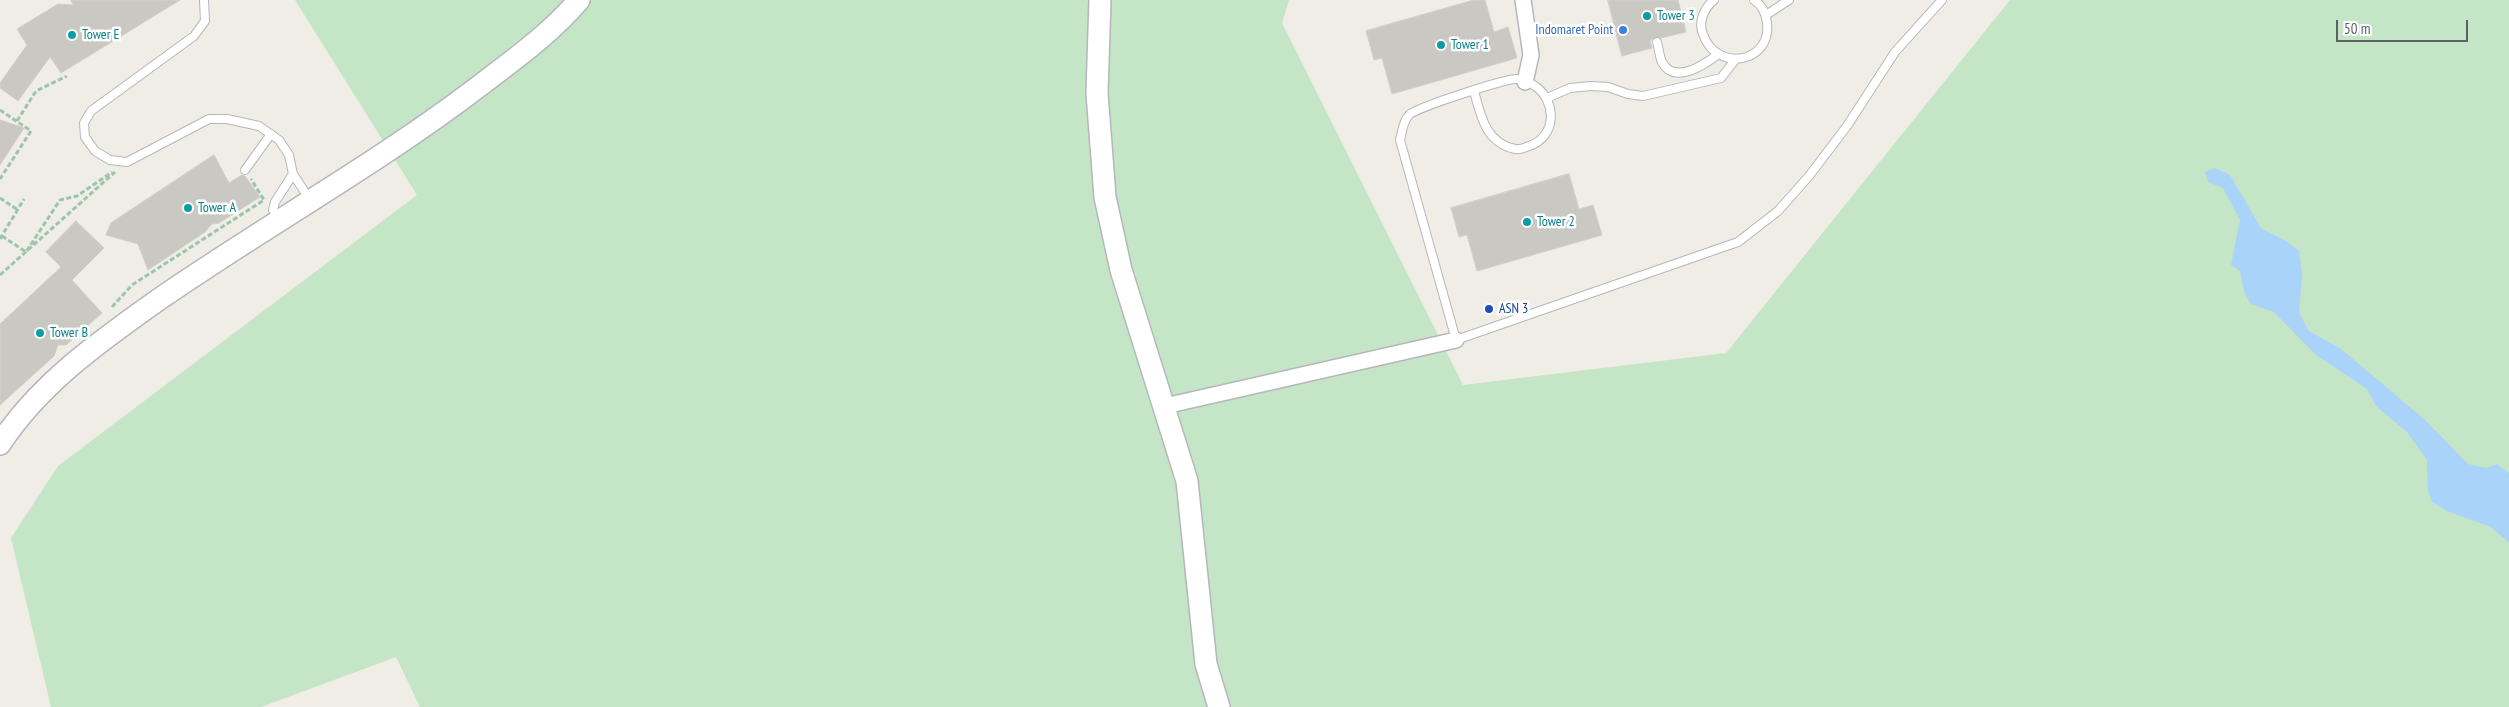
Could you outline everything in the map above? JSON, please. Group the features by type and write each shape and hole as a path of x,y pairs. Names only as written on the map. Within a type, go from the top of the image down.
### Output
{"street":[{"path":"0,444 18,417 59,376 95,347 195,274 311,202 448,110 532,45 566,15 579,0"},
{"path":"1100,0 1096,94 1105,197 1121,270 1187,481 1206,664 1219,707"},
{"path":"1523,0 1531,55 1525,82"},
{"path":"1165,406 1456,340"}],"lane":[{"path":"204,0 205,21 194,36 91,111 84,123 85,137 95,151 110,160 127,162 209,119 227,119 259,126 279,140 289,155 293,174 311,202"},
{"path":"1714,0 1703,14 1701,29 1706,44 1718,55 1735,60 1751,56 1762,45 1768,30 1766,14 1754,0"},
{"path":"1766,14 1789,0"},
{"path":"1474,91 1482,122 1492,138 1505,147 1518,150 1537,144 1547,134 1552,116 1547,98 1534,85 1517,79 1474,91 1424,106 1409,115 1400,140 1456,340 1738,242 1778,211 1809,176 1847,126 1895,52 1942,0"},
{"path":"1658,42 1662,62 1669,69 1684,72 1700,68 1718,55"},
{"path":"1547,98 1570,88 1591,86 1608,87 1628,94 1643,96 1721,78 1735,60"},
{"path":"245,170 271,134"},
{"path":"280,222 273,210 275,202 293,174"}],"path":[{"path":"17,121 36,92 67,76"},
{"path":"0,110 30,130 0,179"},
{"path":"26,252 60,200 77,196 127,162"},
{"path":"0,275 127,162"},
{"path":"0,198 18,210"},
{"path":"24,199 1,238 26,252"}],"green space":[{"path":"295,0 1289,0 1282,23 1463,385 1726,353 2010,0 2509,0 2509,707 420,707 396,657 261,707 51,707 11,538 58,466 417,195"}],"water":[{"path":"2215,168 2230,175 2261,228 2286,241 2299,251 2302,275 2299,313 2309,331 2341,349 2424,419 2468,464 2486,468 2497,464 2509,473 2509,543 2491,527 2447,511 2432,502 2428,491 2427,460 2407,432 2376,406 2367,389 2316,355 2274,312 2251,304 2244,292 2240,271 2231,265 2240,220 2223,188 2208,182 2205,172"}],"building":[{"name":"Tower E","path":"71,0 180,0 61,73 50,57 18,101 0,88 0,83 27,45 17,29 58,4 73,5"},
{"name":"Tower 1","path":"1474,0 1485,0 1494,32 1508,27 1517,58 1392,94 1382,58 1374,60 1366,31"},
{"name":"Tower 3","path":"1608,0 1678,0 1686,32 1661,38 1655,37 1650,41 1652,48 1622,56"},
{"path":"0,120 24,128 0,165"},
{"name":"Tower A","path":"214,155 229,183 242,175 245,176 260,197 219,223 212,224 205,232 148,270 138,244 106,235 111,223"},
{"name":"Tower 2","path":"1569,174 1579,209 1593,205 1602,235 1477,271 1467,235 1459,237 1451,208"},
{"name":"Tower B","path":"76,221 104,248 72,280 102,313 66,345 58,345 54,356 0,405 0,324 61,267 46,252"}],"place":[{"name":"Tower 3","path":"1647,16"},
{"name":"Indomaret Point","path":"1623,30"},
{"name":"Tower E","path":"72,35"},
{"name":"Tower 1","path":"1441,45"},
{"name":"Tower A","path":"188,208"},
{"name":"Tower 2","path":"1527,222"},
{"name":"ASN 3","path":"1489,309"},
{"name":"Tower B","path":"40,333"}]}
